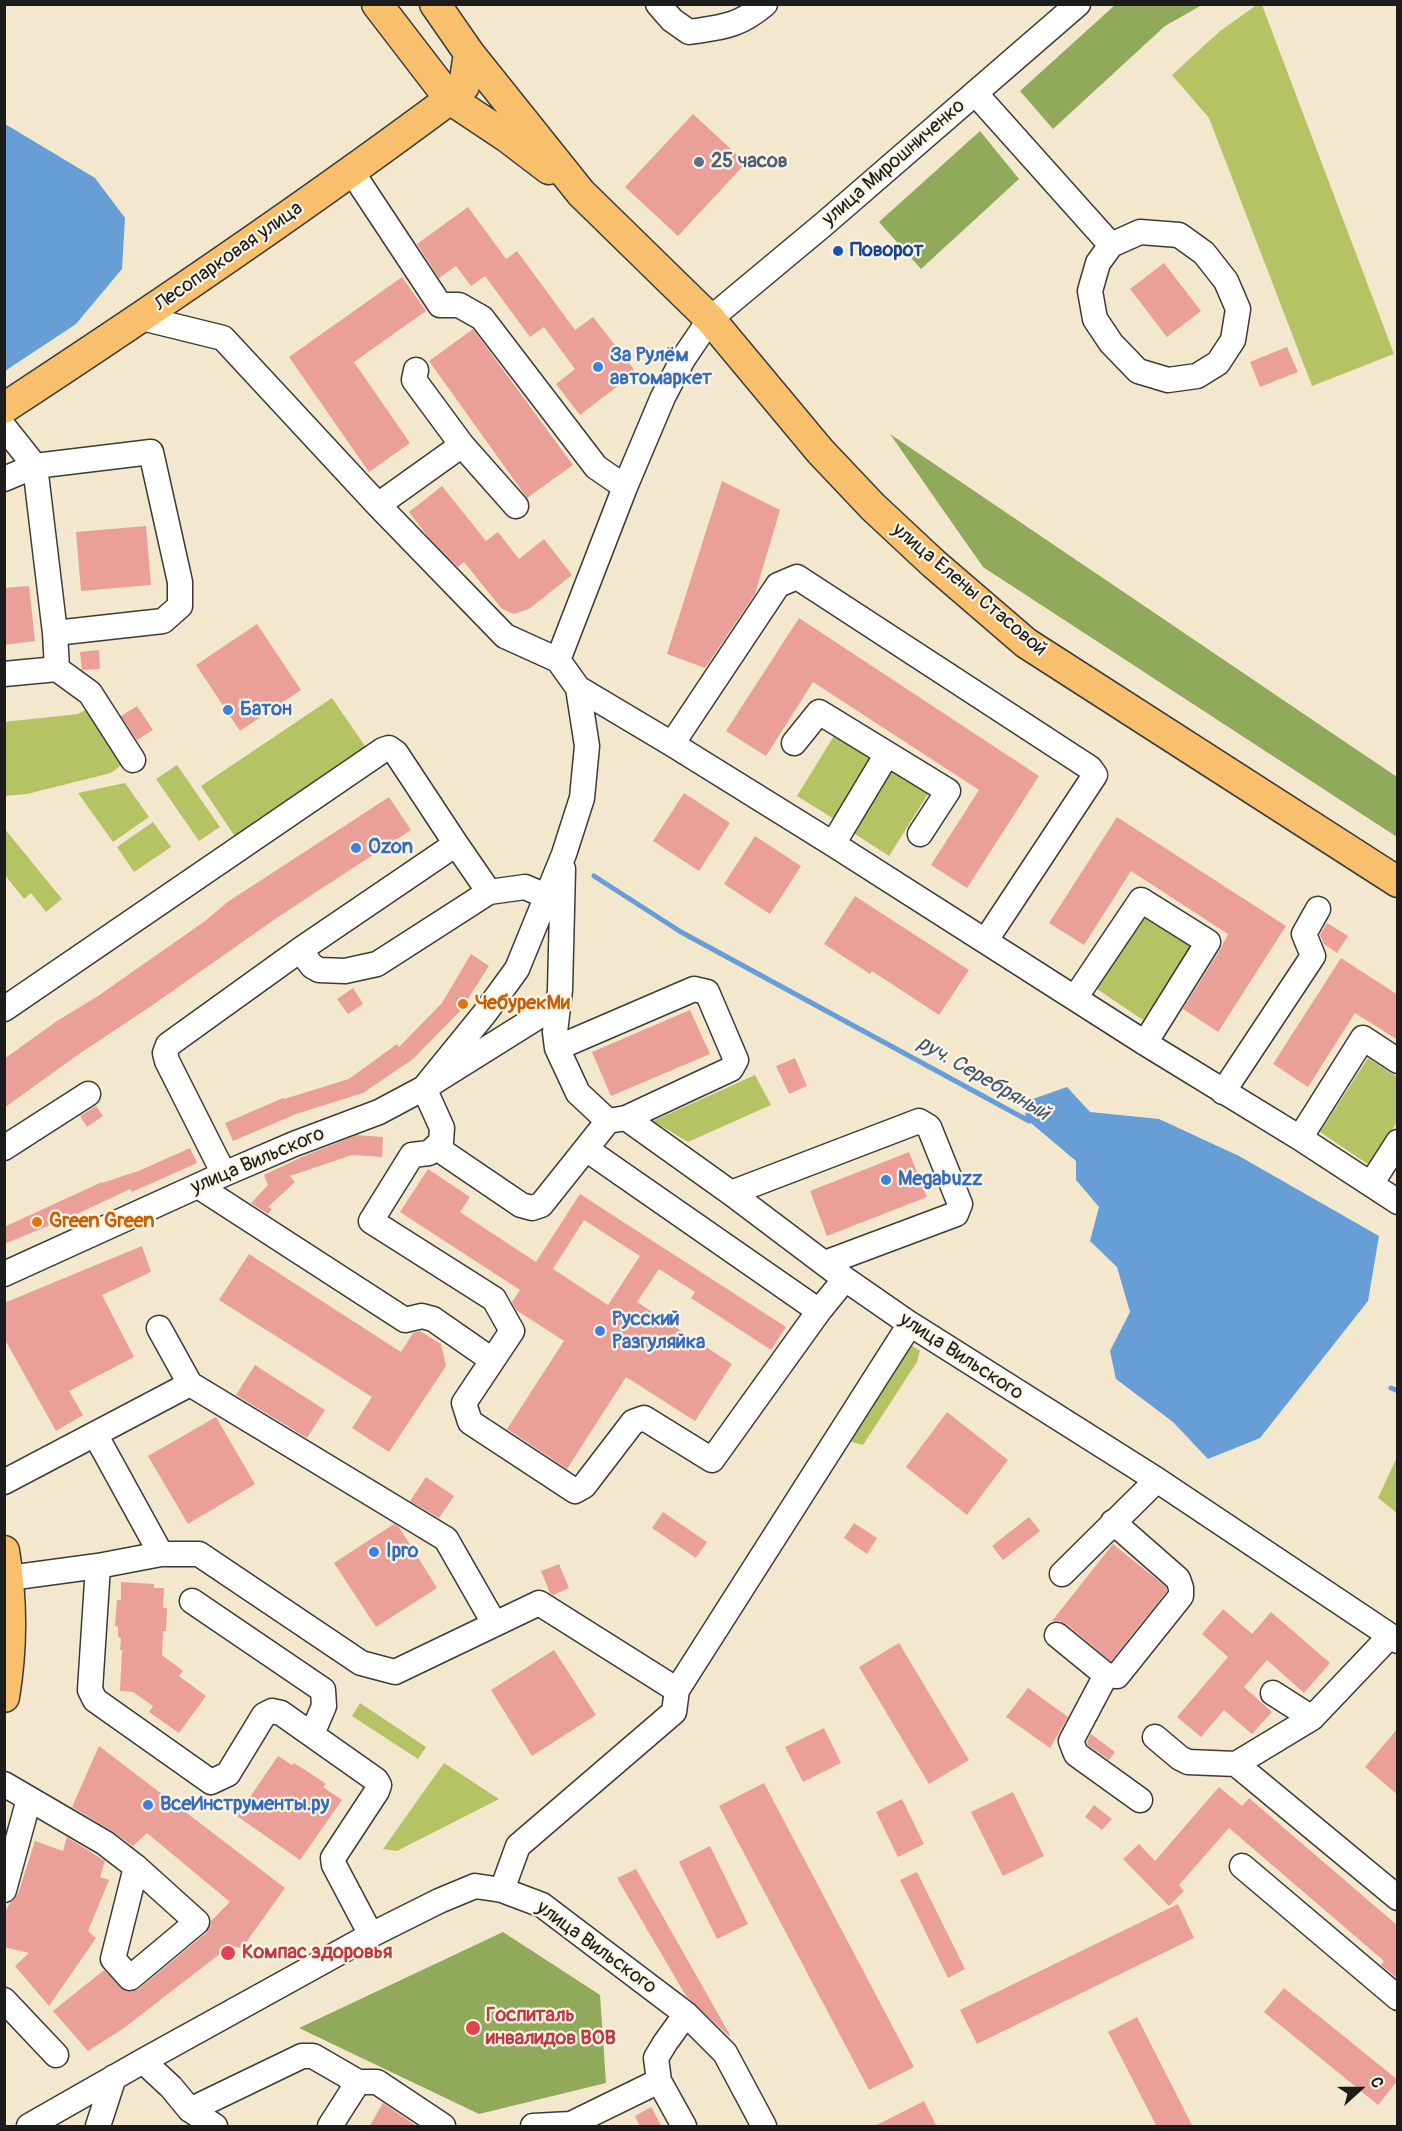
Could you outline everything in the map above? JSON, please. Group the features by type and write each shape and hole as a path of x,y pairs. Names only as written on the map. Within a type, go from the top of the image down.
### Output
{"main road":[{"name":"улица Елены Стасовой","path":"377,4 450,99 507,137 581,193"},
{"name":"улица Елены Стасовой","path":"435,4 469,53 581,193 710,319 820,451 873,507 933,563 1026,643 1398,882"},
{"name":"Лесопарковая улица","path":"4,408 142,318 352,172 450,99 464,86 469,53"},
{"path":"4,1697 8,1677 7,1564"}],"street":[{"path":"658,4 672,20 689,32 734,25 750,18 765,4"},
{"name":"улица Мирошниченко","path":"710,319 824,224 1078,4"},
{"path":"975,93 1111,245"},
{"path":"352,172 440,305 459,305 482,318 596,467 625,487"},
{"path":"1140,232 1179,235 1204,253 1226,282 1238,309 1233,340 1218,363 1197,376 1168,380 1138,371 1111,343 1095,319 1090,291 1098,263 1111,245 1140,232"},
{"path":"142,318 223,338 378,505 505,636 558,660 578,688 833,844 1398,1202"},
{"path":"558,660 625,487 668,388 682,359 710,319"},
{"path":"416,370 414,380 462,445 516,506"},
{"path":"4,427 36,465 57,669"},
{"path":"378,505 462,445"},
{"path":"4,478 36,465 151,452 180,582 180,606 163,621 55,633"},
{"path":"672,744 778,585 797,577 1090,768 1095,775 986,940"},
{"path":"4,674 57,669 90,693 133,760"},
{"path":"578,688 587,746 582,798 564,854 559,999 555,1006 424,1089 442,1128 441,1142 429,1153 412,1155 371,1221 494,1299 513,1331 464,1403 470,1422 575,1491 584,1486 633,1422 644,1418 712,1460 819,1311 845,1279"},
{"path":"794,743 819,712 948,791 920,834"},
{"path":"4,1009 389,748 396,753 489,892"},
{"path":"833,844 887,754"},
{"path":"224,1174 165,1053 168,1045 300,950 456,844"},
{"name":"улица Вильского","path":"4,1274 224,1174 294,1144 379,1112 424,1089 513,974 564,854"},
{"path":"300,950 312,966 319,970 345,971 377,964 489,892 525,887 546,896"},
{"path":"1075,998 1141,900 1208,942 1145,1043"},
{"path":"1224,1092 1314,956 1304,934 1318,909"},
{"path":"437,1148 521,1205 531,1208 541,1205 586,1149 617,1119 731,1069 736,1060 706,992 694,989 557,1048 555,1032 560,990 556,975 545,965 531,963 513,974 507,988 511,1004 524,1014 539,1016"},
{"path":"1300,1138 1363,1038 1398,1061"},
{"name":"улица Вильского","path":"557,1048 578,1093 731,1193 845,1279 910,1324 1157,1480 1394,1638"},
{"path":"4,1148 88,1094"},
{"path":"731,1193 918,1122 929,1127 960,1204 956,1214 825,1263"},
{"path":"1371,1184 1398,1142"},
{"path":"586,1149 819,1311"},
{"path":"198,1186 405,1320 422,1316 433,1319 492,1360"},
{"path":"502,1890 518,1846 674,1712 677,1690 910,1324"},
{"path":"159,1328 190,1384 446,1539 494,1623"},
{"path":"4,1482 190,1384"},
{"path":"95,1434 161,1554"},
{"path":"1062,1574 1157,1480"},
{"path":"1057,1635 1106,1674 1117,1676 1181,1596 1178,1579 1113,1522"},
{"path":"7,1564 98,1566 161,1554 199,1554 361,1663 395,1672 494,1623 539,1604 677,1690"},
{"path":"98,1566 90,1690 95,1700 211,1782 228,1774 264,1715 272,1711 281,1713 376,1780 379,1785 377,1791 333,1858 334,1865 371,1935"},
{"path":"192,1601 322,1690 324,1706 312,1734"},
{"path":"1155,1737 1188,1762 1236,1764 1312,1718 1394,1638"},
{"path":"1106,1674 1071,1741 1076,1754 1140,1800"},
{"path":"1273,1694 1312,1718"},
{"path":"1236,1764 1398,1898"},
{"path":"4,1784 105,1843 136,1867"},
{"path":"4,1890 29,1798"},
{"path":"1242,1866 1398,1998"},
{"name":"улица Вильского","path":"29,2127 114,2077 371,1935 475,1886 502,1890 542,1905 686,2014 725,2053 764,2127"},
{"path":"4,2000 56,2055"},
{"path":"684,2127 659,2081 656,2058 664,2043 686,2014"},
{"path":"190,2110 302,2056 313,2056 358,2082 377,2082 443,2127"},
{"path":"143,2061 171,2087 190,2110 214,2127"},
{"path":"98,2127 114,2077"},
{"path":"533,2127 572,2125 659,2081"},
{"path":"330,2127 358,2082"}],"green space":[{"path":"1258,4 1262,5 1394,354 1312,386 1209,118 1172,75 1220,31"},
{"path":"1115,5 1202,5 1165,26 1053,129 1020,91"},
{"path":"980,131 1019,179 921,269 879,222"},
{"path":"890,434 1397,777 1397,837 983,567"},
{"path":"332,698 367,749 236,838 201,786"},
{"path":"87,709 124,763 111,773 27,794 5,796 4,722 78,714"},
{"path":"837,731 875,755 834,819 797,796"},
{"path":"177,765 220,827 199,841 156,779"},
{"path":"893,767 930,791 889,856 852,832"},
{"path":"125,783 149,817 113,842 78,793"},
{"path":"153,822 171,847 134,872 117,847"},
{"path":"4,828 62,899 46,912 31,893 24,899 5,875"},
{"path":"1143,913 1192,945 1143,1020 1094,987"},
{"path":"1368,1058 1397,1077 1397,1122 1369,1165 1320,1132"},
{"path":"755,1075 771,1105 688,1142 653,1121"},
{"path":"908,1343 920,1351 917,1362 863,1445 852,1442 846,1438"},
{"path":"1397,1457 1397,1513 1378,1498"},
{"path":"360,1703 426,1747 418,1759 352,1716"},
{"path":"444,1763 499,1799 397,1851 383,1849"},
{"path":"503,1932 600,1995 606,2083 479,2114 299,2028"}],"water":[{"path":"5,124 95,178 125,218 122,269 76,324 5,371"},
{"path":"1067,1087 1090,1112 1159,1119 1239,1156 1379,1236 1368,1301 1260,1438 1208,1459 1173,1422 1116,1379 1110,1351 1130,1312 1117,1267 1090,1241 1099,1207 1076,1180 1076,1161 1025,1118 1027,1101"}],"building":[{"name":"25 часов","path":"693,114 746,163 678,236 625,187"},
{"path":"468,207 506,259 517,251 575,330 593,317 636,372 580,415 556,384 575,369 544,327 530,337 485,276 471,286 456,266 439,278 417,244"},
{"path":"1164,263 1201,311 1167,337 1130,289"},
{"path":"402,277 426,311 354,362 410,443 369,472 289,357"},
{"path":"473,329 573,465 527,498 429,361"},
{"path":"1287,347 1298,372 1260,387 1250,362"},
{"path":"722,481 780,510 755,594 705,668 667,654"},
{"path":"442,486 486,541 498,532 519,559 544,539 572,575 529,609 514,614 502,609 464,562 458,567 429,538 409,512"},
{"path":"146,526 151,585 81,591 76,532"},
{"path":"29,586 35,641 4,645 4,588"},
{"path":"799,618 1039,776 967,888 931,865 979,790 813,682 766,756 726,731"},
{"path":"257,624 301,690 240,731 196,665"},
{"path":"99,650 100,669 82,670 80,652"},
{"path":"137,706 153,730 137,740 121,716"},
{"path":"684,793 730,823 699,871 653,841"},
{"path":"389,797 411,830 278,917 4,1108 4,1059 205,921 229,901"},
{"path":"1117,817 1286,926 1218,1032 1183,1009 1228,934 1131,871 1084,945 1049,923"},
{"path":"755,836 801,866 770,914 724,884"},
{"path":"855,896 969,970 939,1015 872,971 870,974 824,944"},
{"path":"1327,923 1348,936 1337,953 1324,944 1320,935"},
{"path":"471,954 489,966 460,1011 413,1059 363,1093 296,1114 233,1141 225,1123 283,1098 349,1079 397,1044 399,1047 442,1003"},
{"path":"1341,958 1398,995 1398,1040 1355,1013 1308,1087 1273,1064"},
{"path":"353,988 363,1004 348,1014 337,999"},
{"path":"690,1010 710,1054 611,1096 592,1052"},
{"path":"795,1058 807,1086 789,1094 776,1066"},
{"path":"96,1106 103,1116 87,1127 80,1116"},
{"path":"357,1135 383,1137 382,1157 352,1155 290,1176 295,1182 268,1207 272,1209 268,1214 251,1203 268,1185 264,1175"},
{"path":"190,1148 197,1163 132,1192 130,1189 73,1216 4,1244 4,1227 102,1182 141,1170"},
{"path":"909,1152 927,1197 827,1236 810,1191"},
{"path":"428,1169 470,1197 460,1212 536,1262 580,1194 786,1327 771,1350 691,1298 695,1292 659,1269 637,1302 732,1364 695,1421 626,1377 567,1469 507,1429 564,1341 516,1310 512,1302 520,1290 400,1212","holes":["584,1220 640,1256 608,1305 553,1269"]},
{"path":"142,1246 151,1272 102,1295 134,1357 69,1391 83,1415 56,1431 4,1338 4,1303"},
{"path":"249,1254 401,1352 413,1333 420,1331 441,1344 446,1366 389,1452 352,1428 372,1397 219,1300"},
{"path":"255,1365 325,1410 307,1438 236,1395"},
{"path":"947,1412 1008,1460 967,1515 906,1467"},
{"path":"216,1417 255,1484 188,1524 148,1456"},
{"path":"426,1477 454,1496 439,1518 410,1501"},
{"path":"663,1512 707,1542 696,1558 652,1528"},
{"path":"1029,1517 1040,1531 1003,1560 992,1546"},
{"path":"854,1523 877,1538 867,1554 844,1538"},
{"path":"394,1524 399,1527 437,1588 376,1627 334,1563"},
{"path":"1113,1544 1166,1587 1167,1591 1111,1661 1066,1624 1052,1621"},
{"path":"559,1564 569,1588 553,1595 541,1571"},
{"path":"121,1582 154,1584 154,1588 164,1588 163,1608 167,1608 162,1655 183,1671 179,1676 206,1696 179,1733 149,1712 153,1706 133,1692 120,1691 122,1650 120,1650 121,1638 118,1637 118,1627 115,1626 117,1600 121,1600"},
{"path":"1223,1609 1252,1634 1271,1612 1330,1663 1304,1693 1267,1660 1244,1687 1272,1712 1252,1734 1224,1710 1201,1737 1177,1717 1228,1657 1202,1634"},
{"path":"899,1643 969,1760 929,1784 859,1667"},
{"path":"554,1650 596,1715 532,1756 491,1690"},
{"path":"1028,1688 1068,1717 1050,1748 1006,1717"},
{"path":"824,1728 841,1763 803,1782 785,1747"},
{"path":"1398,1728 1398,1795 1365,1767"},
{"path":"1091,1734 1115,1752 1109,1760 1088,1745"},
{"path":"99,1746 285,1888 242,1948 230,1946 124,2028 88,2051 53,2011 104,1970 125,1991 132,1992 139,1989 206,1933 211,1921 230,1902 147,1833 133,1846 72,1807"},
{"path":"278,1756 292,1765 294,1763 326,1784 323,1787 342,1800 300,1860 237,1816"},
{"path":"764,1783 914,2067 869,2090 719,1806"},
{"path":"1219,1787 1242,1806 1249,1798 1398,1926 1398,1979 1381,1965 1384,1961 1229,1828 1179,1885 1184,1891 1169,1906 1123,1859 1139,1844 1155,1861"},
{"path":"1013,1792 1044,1856 1003,1876 971,1812"},
{"path":"902,1799 924,1844 898,1857 876,1812"},
{"path":"1094,1805 1112,1819 1102,1830 1085,1817"},
{"path":"67,1837 105,1861 100,1877 109,1880 88,1931 96,1938 49,2006 15,1966 29,1953 4,1947 4,1914 18,1894 35,1841 63,1851"},
{"path":"710,1846 748,1924 717,1939 679,1862"},
{"path":"636,1869 729,2036 686,1996 617,1878"},
{"path":"917,1872 965,1969 948,1978 900,1880"},
{"path":"1178,1904 1194,1938 977,2044 960,2010"},
{"path":"1284,1988 1398,2080 1378,2105 1264,2012"},
{"path":"1137,2017 1193,2127 1157,2127 1108,2032"},
{"path":"924,2101 937,2127 873,2127"},
{"path":"383,2103 418,2127 369,2127"},
{"path":"651,2107 662,2127 640,2127 635,2116"}],"waterway":[{"name":"руч. Серебряный","path":"594,876 681,932 1029,1121"},
{"name":"руч. Серебряный","path":"1391,1388 1398,1391"}],"place":[{"name":"25 часов","path":"699,162"},
{"name":"Поворот","path":"838,251"},
{"name":"За Рулём автомаркет","path":"598,367"},
{"name":"Батон","path":"228,710"},
{"name":"Ozon","path":"356,848"},
{"name":"ЧебурекМи","path":"463,1004"},
{"name":"Megabuzz","path":"886,1180"},
{"name":"Green Green","path":"37,1222"},
{"name":"Русский Разгуляйка","path":"600,1331"},
{"name":"Ipro","path":"374,1552"},
{"name":"ВсеИнструменты.ру","path":"148,1805"},
{"name":"Компас здоровья","path":"228,1953"},
{"name":"Госпиталь инвалидов ВОВ","path":"473,2028"}]}
